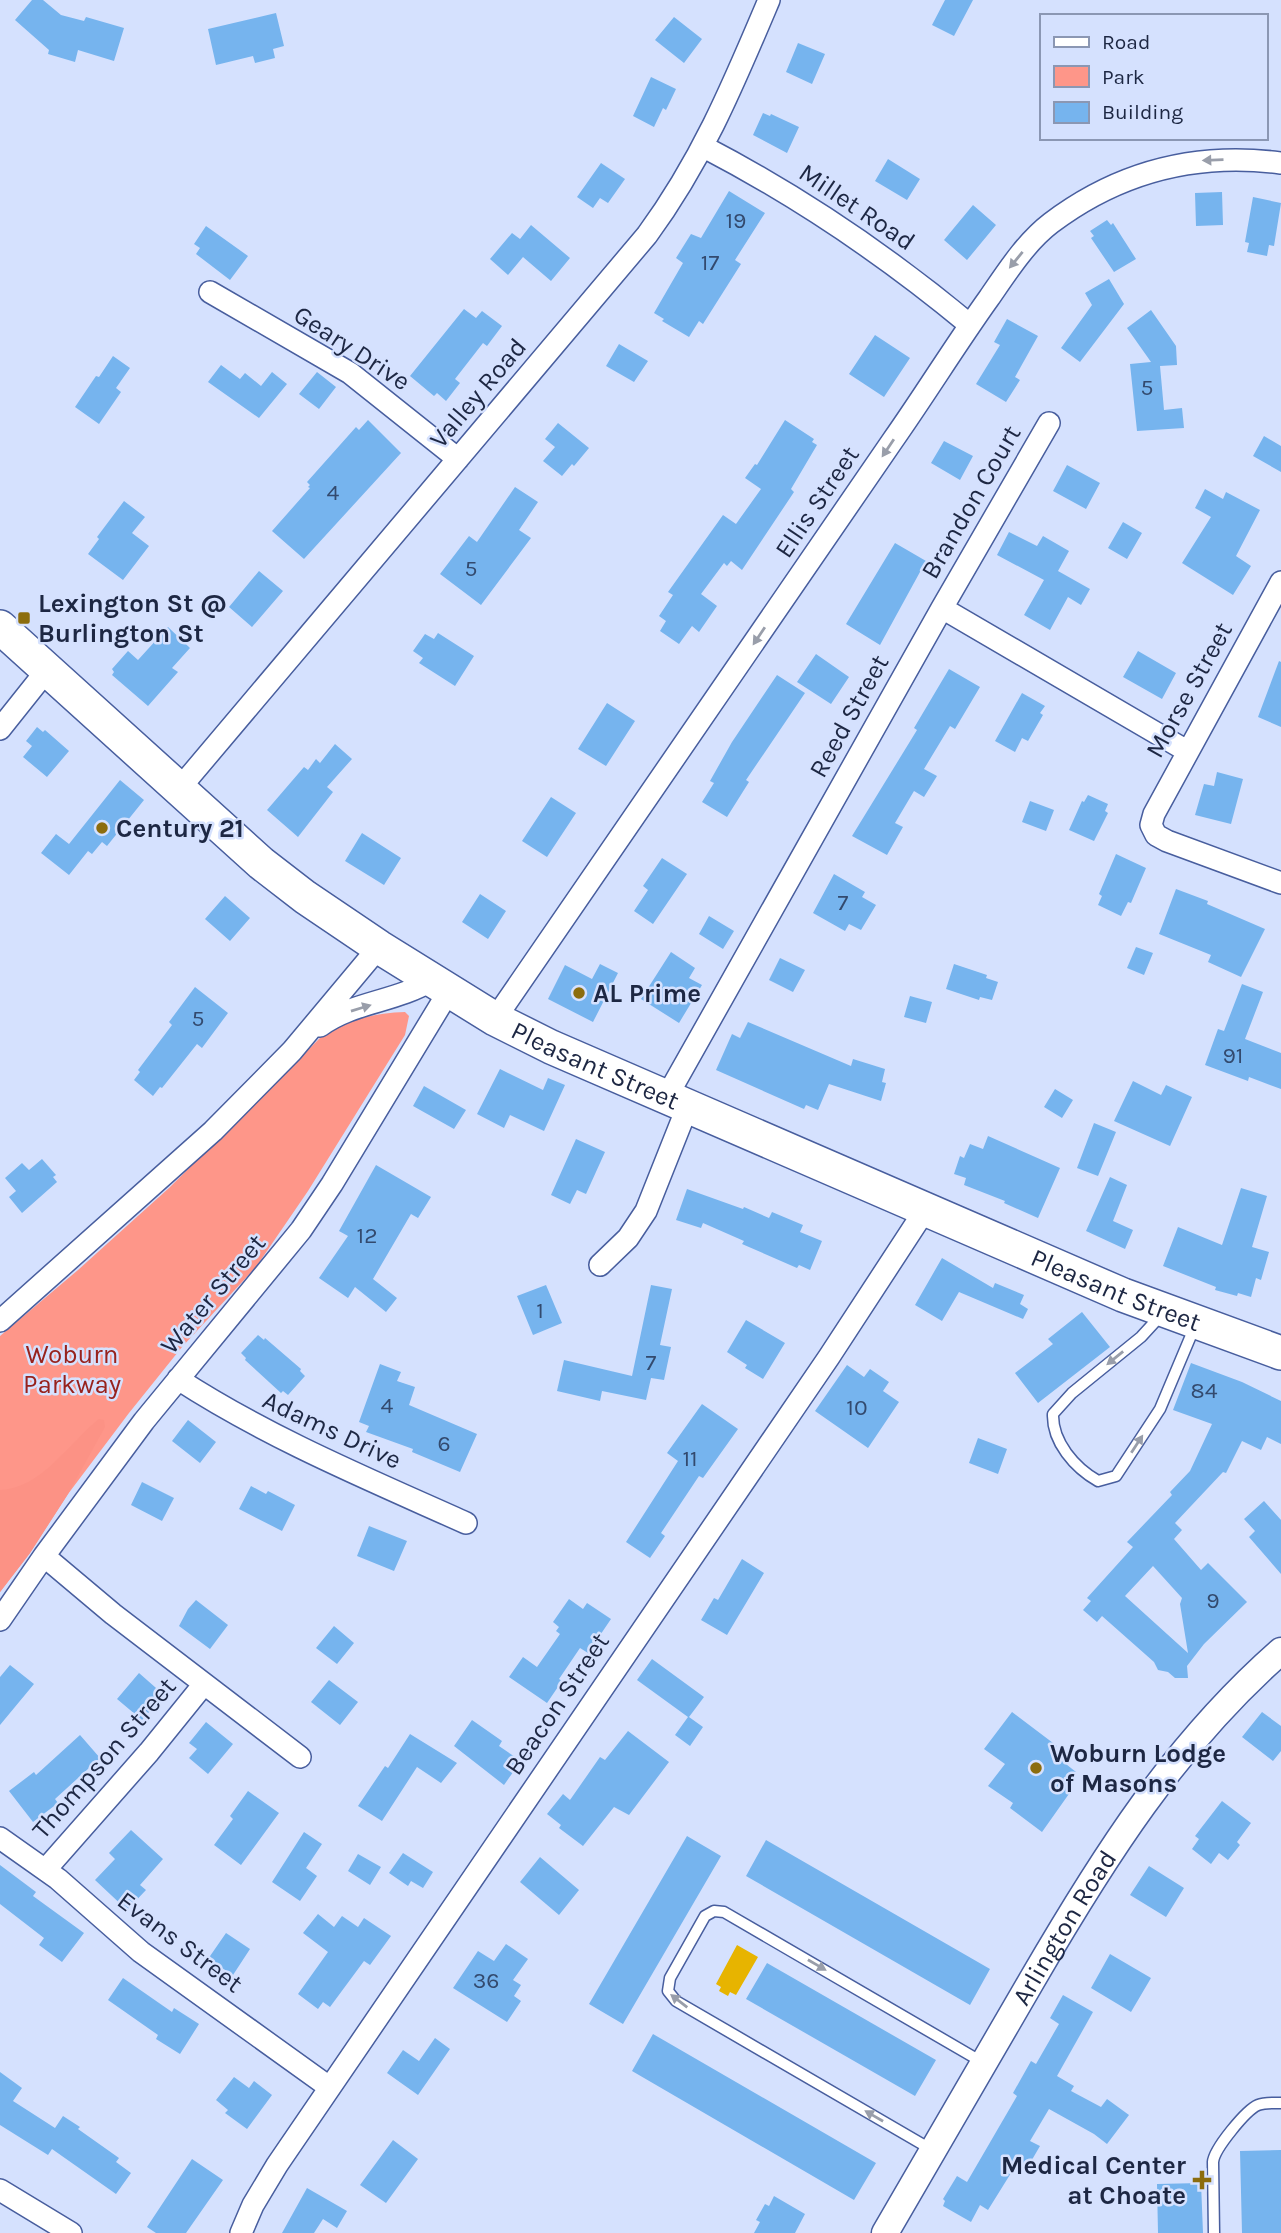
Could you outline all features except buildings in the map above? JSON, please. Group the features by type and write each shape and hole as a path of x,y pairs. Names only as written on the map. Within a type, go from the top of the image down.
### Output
{"main road":[{"name":"Pleasant Street","path":"0,627 261,863 379,947 495,1019 677,1103 925,1210 1165,1311 1281,1353"}],"street":[{"name":"Valley Road","path":"178,789 670,205 721,114 769,0"},
{"name":"Millet Road","path":"704,147 828,218 917,281 970,325"},
{"name":"Ellis Street","path":"495,1019 970,325 1034,238 1076,206 1122,183 1164,167 1248,158 1281,163"},
{"name":"Geary Drive","path":"210,292 350,373 458,459"},
{"name":"Brandon Court","path":"942,608 1049,424"},
{"name":"Morse Street","path":"1281,582 1187,751 1154,814 1151,827 1156,835 1167,841 1281,883"},
{"path":"942,608 1187,751"},
{"name":"Reed Street","path":"600,1265 628,1238 646,1211 677,1103 942,608"},
{"path":"0,729 47,670"},
{"path":"0,1321 213,1131 302,1040 379,947"},
{"path":"302,1040 335,1017 441,985"},
{"name":"Water Street","path":"0,1620 144,1421 274,1266 312,1215 441,985"},
{"name":"Beacon Street","path":"241,2233 261,2191 329,2087 786,1421 925,1210"},
{"name":"Adams Drive","path":"178,1379 225,1409 297,1447 467,1523"},
{"name":"Thompson Street","path":"44,1556 113,1614 300,1757"},
{"name":"Arlington Road","path":"885,2233 1094,1876 1137,1811 1198,1735 1281,1651"},
{"name":"Thompson Street","path":"46,1869 149,1752 204,1684"},
{"name":"Evans Street","path":"0,1838 46,1869 141,1952 329,2087"},
{"path":"0,2190 71,2233"}],"lane":[{"path":"1165,1311 1141,1337 1072,1393 1052,1414 1052,1429 1058,1441 1083,1473 1098,1481 1116,1476 1160,1409 1196,1322"},
{"path":"934,2151 676,2001 668,1991 670,1978 705,1916 714,1911 724,1912 984,2062"},
{"path":"1214,2233 1215,2152 1252,2109 1263,2104 1281,2103"}],"green space":[{"name":"Woburn Parkway","path":"405,1012 409,1016 405,1035 308,1191 256,1267 182,1347 129,1413 68,1494 30,1553 0,1592 0,1336 169,1188 320,1038 339,1026 360,1019"}],"shaded area":[{"path":"99,1419 104,1420 105,1427 68,1494 30,1553 0,1592 0,1490 15,1488 42,1473"},
{"path":"737,1945 758,1957 736,1995 730,1992 728,1996 719,1991 721,1987 716,1984"}],"place":[{"name":"Lexington St @ Burlington St","path":"24,618"},
{"name":"Century 21","path":"102,828"},
{"name":"AL Prime","path":"579,993"},
{"name":"Woburn Lodge of Masons","path":"1036,1768"},
{"name":"Medical Center at Choate","path":"1202,2180"}]}
